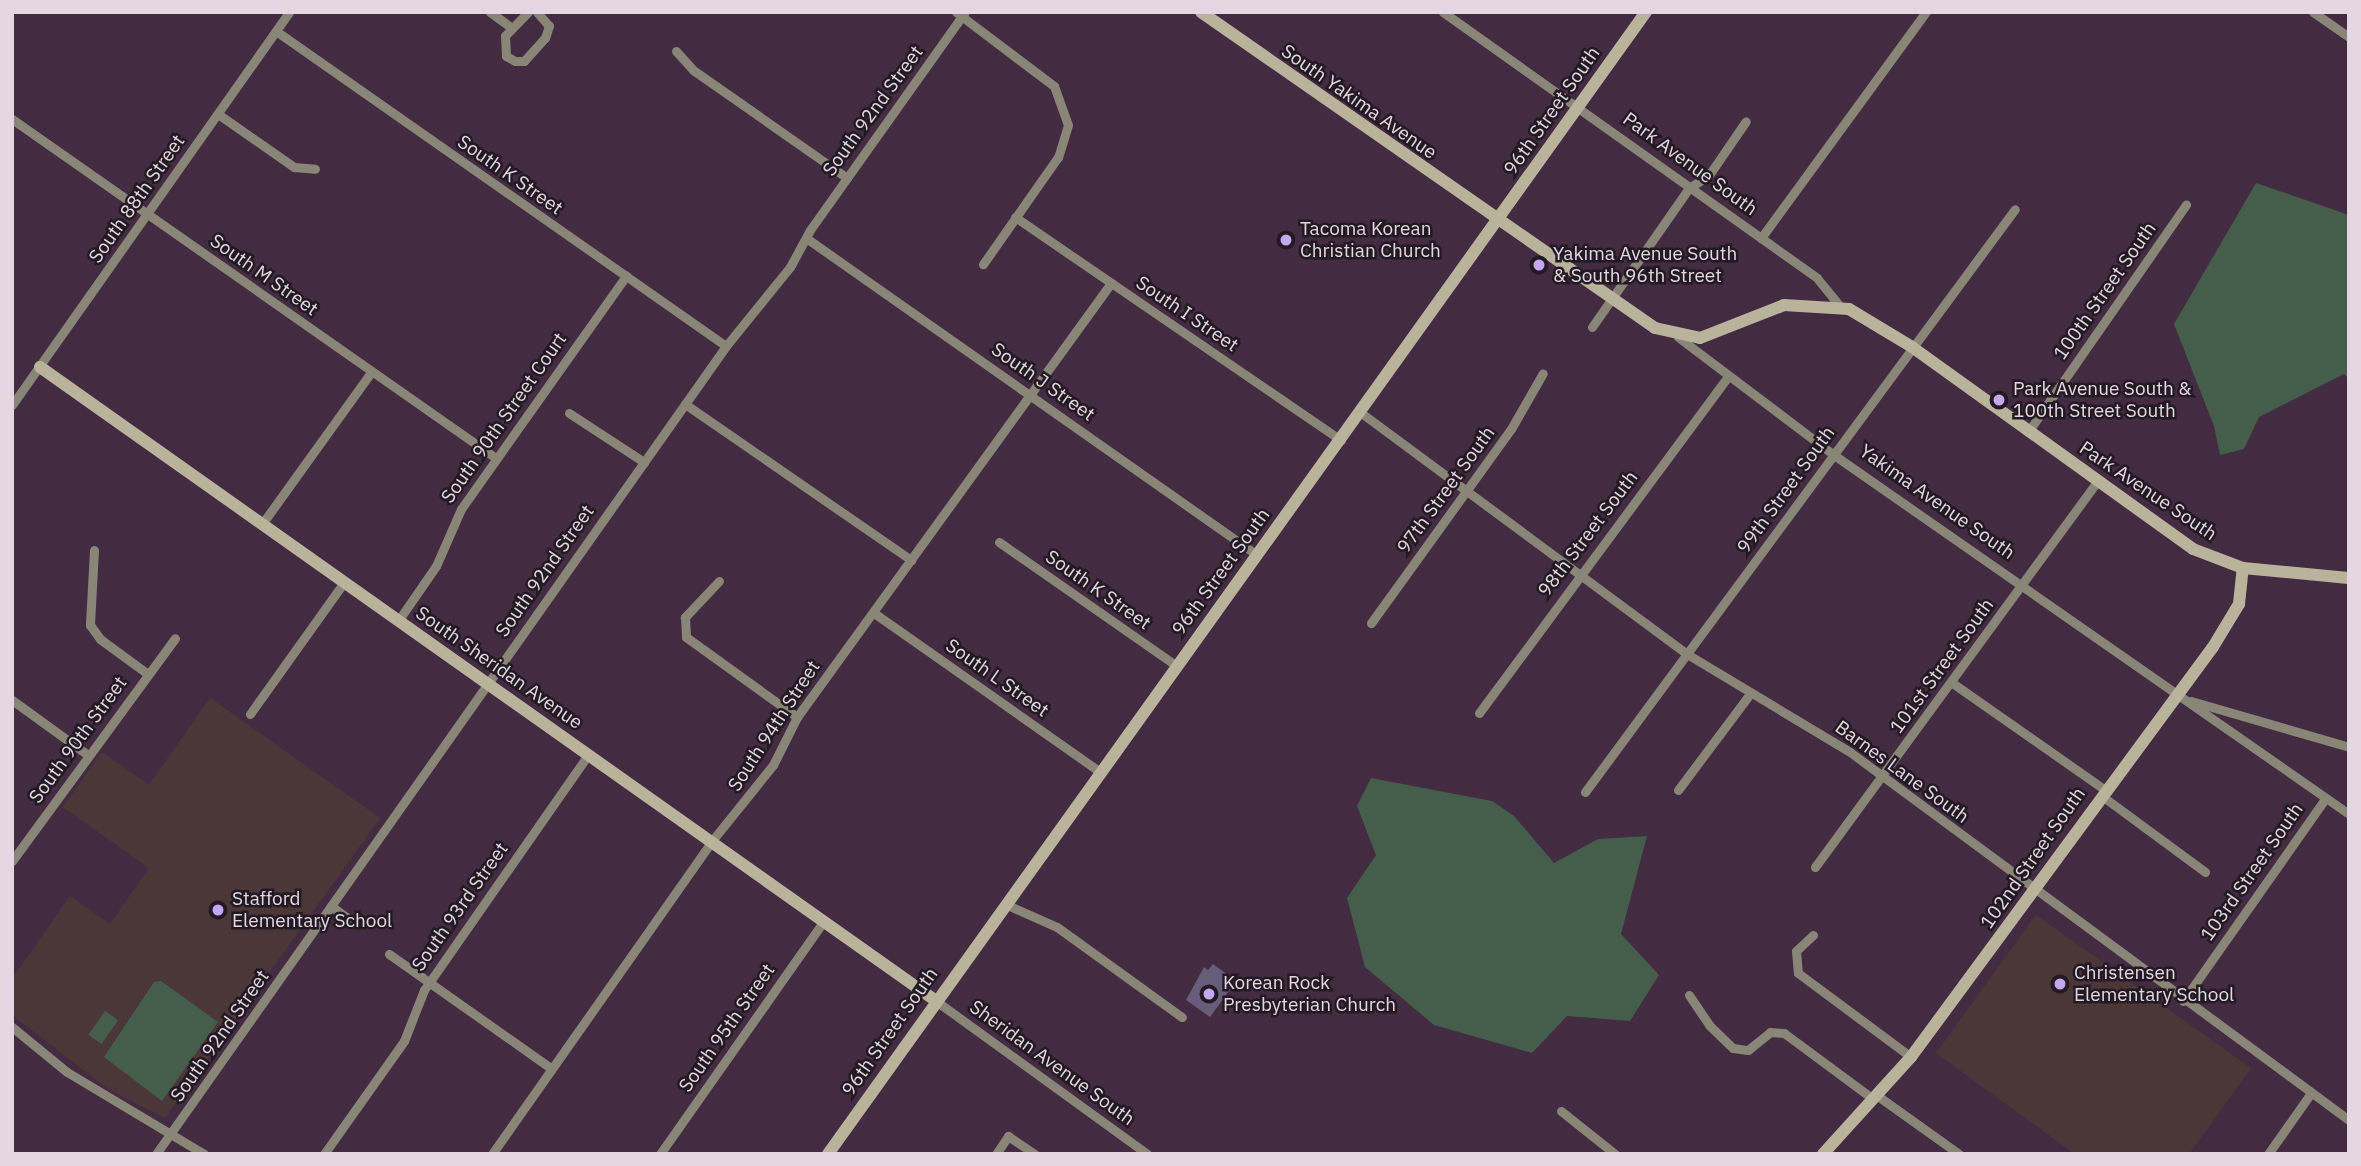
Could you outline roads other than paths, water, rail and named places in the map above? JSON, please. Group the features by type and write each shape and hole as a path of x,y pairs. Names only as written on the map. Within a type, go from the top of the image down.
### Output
{"main road":[{"name":"South Yakima Avenue","path":"1200,12 1496,222"},
{"name":"96th Street South","path":"828,1154 1646,12"},
{"name":"Yakima Avenue South","path":"1496,222 1611,300 1678,337"},
{"path":"1678,337 1712,336 1784,305 1839,305"},
{"name":"Park Avenue South","path":"1839,305 1912,347 2096,483 2193,549 2243,568 2349,578"},
{"name":"South Sheridan Avenue","path":"40,367 936,1001"},
{"name":"102nd Street South","path":"1823,1154 1911,1057 2179,692 2234,615 2243,568"}],"street":[{"name":"South 88th Street","path":"12,405 289,12"},
{"path":"490,12 511,27"},
{"path":"528,12 511,27 506,56 524,61 549,26 537,12"},
{"name":"Park Avenue South","path":"1443,12 1827,286 1839,305"},
{"path":"1761,238 1926,12"},
{"path":"2313,12 2349,37"},
{"path":"961,14 1045,77 1064,103 1063,147 982,264"},
{"name":"South 92nd Street","path":"156,1154 726,346 809,240 810,230 961,14"},
{"name":"South K Street","path":"276,31 726,346"},
{"path":"676,51 693,71 847,178"},
{"path":"218,114 294,167 315,169"},
{"name":"South M Street","path":"12,119 496,458"},
{"path":"1592,327 1689,188 1709,174 1746,121"},
{"name":"100th Street South","path":"2028,432 2186,205"},
{"name":"99th Street South","path":"1585,792 2015,209"},
{"name":"South I Street","path":"1015,217 1341,440"},
{"name":"South J Street","path":"809,240 1257,555"},
{"name":"South 90th Street Court","path":"398,621 496,458 626,276"},
{"name":"South 94th Street","path":"492,1154 710,842 773,765 797,717 1111,284"},
{"name":"Yakima Avenue South","path":"1678,337 1727,378 1834,455 2179,692 2349,814"},
{"path":"262,524 372,371"},
{"name":"97th Street South","path":"1371,623 1465,492 1543,373"},
{"name":"98th Street South","path":"1479,713 1727,378"},
{"path":"685,404 911,560"},
{"name":"Barnes Lane South","path":"1360,412 1578,576 1687,654 1749,695 1836,742 2183,1001 2349,1120"},
{"path":"569,413 644,462"},
{"name":"101st Street South","path":"1815,867 1884,777 2096,483"},
{"name":"South K Street","path":"999,542 1177,666"},
{"name":"South 90th Street","path":"94,550 90,625 100,639 148,674"},
{"path":"719,581 692,607 683,631 797,717"},
{"path":"250,714 344,582"},
{"name":"South L Street","path":"874,613 1100,772"},
{"name":"South 90th Street","path":"12,861 175,638"},
{"path":"1951,682 2103,793 2205,872"},
{"path":"1678,790 1749,695"},
{"path":"12,700 88,755"},
{"path":"2191,701 2349,747"},
{"name":"South 93rd Street","path":"324,1154 404,1041 429,982 588,755"},
{"name":"103rd Street South","path":"2183,1001 2325,799"},
{"path":"1005,904 1057,927 1182,1017"},
{"path":"331,906 352,920"},
{"name":"South 95th Street","path":"660,1154 823,922"},
{"path":"1813,935 1796,951 1798,973 1911,1057"},
{"path":"389,954 552,1069"},
{"path":"1689,995 1709,1025 1733,1048 1748,1050 1770,1032 1784,1033 1959,1154"},
{"name":"Sheridan Avenue South","path":"936,1001 1147,1154"},
{"path":"12,1027 67,1072 173,1132 204,1154"},
{"path":"2268,1154 2311,1093"},
{"path":"1561,1111 1615,1154"},
{"path":"996,1154 1008,1136 1035,1154"}],"place":[{"name":"Tacoma Korean Christian Church","path":"1286,240"},
{"name":"Yakima Avenue South & South 96th Street","path":"1539,265"},
{"name":"Park Avenue South & 100th Street South","path":"1999,400"},
{"name":"Stafford Elementary School","path":"218,910"},
{"name":"Christensen Elementary School","path":"2060,984"},
{"name":"Korean Rock Presbyterian Church","path":"1209,994"}]}
